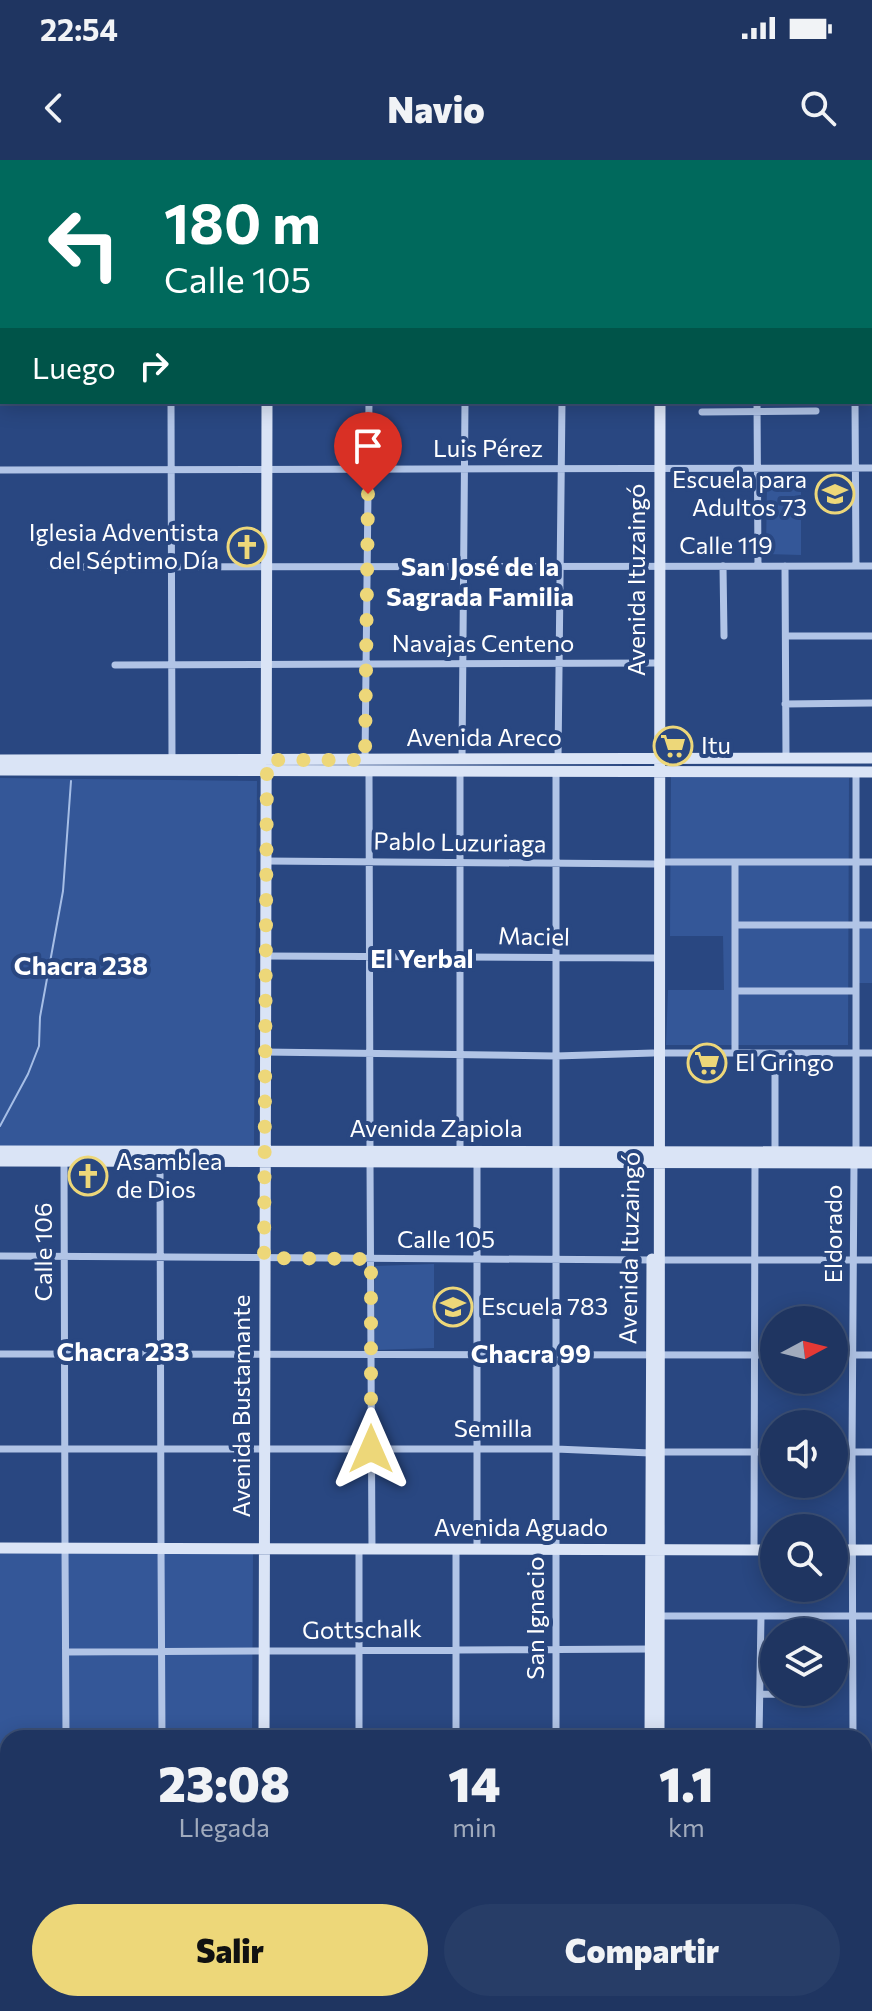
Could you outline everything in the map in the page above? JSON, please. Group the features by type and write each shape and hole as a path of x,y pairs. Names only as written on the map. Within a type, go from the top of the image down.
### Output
{"main road":[{"name":"Avenida Bustamante","path":"264,1730 267,404"},
{"name":"Avenida Ituzaingó","path":"659,1730 655,1649 655,1355 660,404"},
{"name":"Avenida Areco","path":"658,767 786,758 872,758"},
{"name":"Avenida Areco","path":"0,760 172,760 267,765"},
{"name":"Avenida Areco","path":"0,770 267,765 658,767 872,772"},
{"name":"Avenida Zapiola","path":"370,1156 460,1150 556,1156 775,1151 855,1157 872,1163"},
{"name":"Avenida Zapiola","path":"0,1151 160,1162 264,1156"},
{"name":"Avenida Zapiola","path":"656,1156 755,1162 855,1157 872,1152"},
{"name":"Avenida Zapiola","path":"0,1161 64,1156 370,1156 477,1161 556,1156"},
{"name":"Avenida Aguado","path":"0,1546 760,1550"},
{"name":"Avenida Ituzaingó","path":"650,1730 659,1616 655,1550"},
{"path":"848,1550 872,1550"}],"street":[{"path":"171,404 172,760"},
{"path":"359,1730 359,1648 371,1449 366,664 369,404"},
{"path":"460,1150 465,404"},
{"name":"San Ignacio","path":"556,1730 556,864 562,404"},
{"path":"757,404 758,566"},
{"path":"855,404 856,566"},
{"path":"702,412 816,411"},
{"name":"Luis Pérez","path":"0,470 872,468"},
{"path":"699,508 758,508"},
{"path":"723,566 724,636"},
{"path":"785,566 786,758"},
{"name":"Calle 119","path":"51,567 872,566"},
{"path":"786,636 872,636"},
{"name":"Navajas Centeno","path":"115,665 659,663"},
{"path":"785,704 872,703"},
{"name":"Eldorado","path":"853,1730 856,772"},
{"name":"Pablo Luzuriaga","path":"265,861 556,864 872,862"},
{"path":"735,862 735,1053"},
{"path":"735,925 872,925"},
{"name":"Maciel","path":"265,956 657,958"},
{"path":"735,991 856,991"},
{"path":"264,1052 556,1056 872,1053"},
{"path":"775,1053 775,1151"},
{"name":"Calle 106","path":"64,1156 66,1730"},
{"path":"477,1161 477,1550"},
{"path":"160,1162 162,1730"},
{"path":"754,1550 755,1162"},
{"name":"Calle 105","path":"0,1256 872,1260"},
{"path":"0,1354 760,1355"},
{"path":"848,1355 872,1355"},
{"name":"Semilla","path":"0,1449 760,1452"},
{"path":"848,1453 872,1452"},
{"path":"456,1550 456,1730"},
{"path":"659,1616 872,1616"},
{"name":"Gottschalk","path":"66,1652 263,1652 359,1648 655,1649"},
{"path":"759,1730 760,1694"}],"shaded area":[{"path":"767,479 801,479 801,555 766,554"},
{"path":"671,777 849,778 848,1045 666,1045 668,990 724,990 723,936 670,936"},
{"path":"0,778 257,781 254,1145 0,1147"},
{"path":"859,928 872,928 872,983 859,983"},
{"path":"434,1264 434,1348 375,1350 375,1266"},
{"path":"0,1550 253,1551 252,1730 0,1730"}],"waterway":[{"path":"0,1126 39,1046 40,1017 63,891 71,781"}],"place":[{"name":"Escuela para Adultos 73","path":"835,494"},
{"name":"Iglesia Adventista del Séptimo Día","path":"247,547"},
{"name":"Itu","path":"673,746"},
{"name":"El Gringo","path":"707,1063"},
{"name":"Asamblea de Dios","path":"88,1176"},
{"name":"Escuela 783","path":"453,1307"}],"district":[{"name":"San José de la Sagrada Familia","path":"480,582"},
{"name":"El Yerbal","path":"422,959"},
{"name":"Chacra 238","path":"81,966"},
{"name":"Chacra 233","path":"123,1352"},
{"name":"Chacra 99","path":"531,1354"}],"route":[{"path":"368,494 365,760 267,760 264,1258 371,1259 371,1449"}]}
